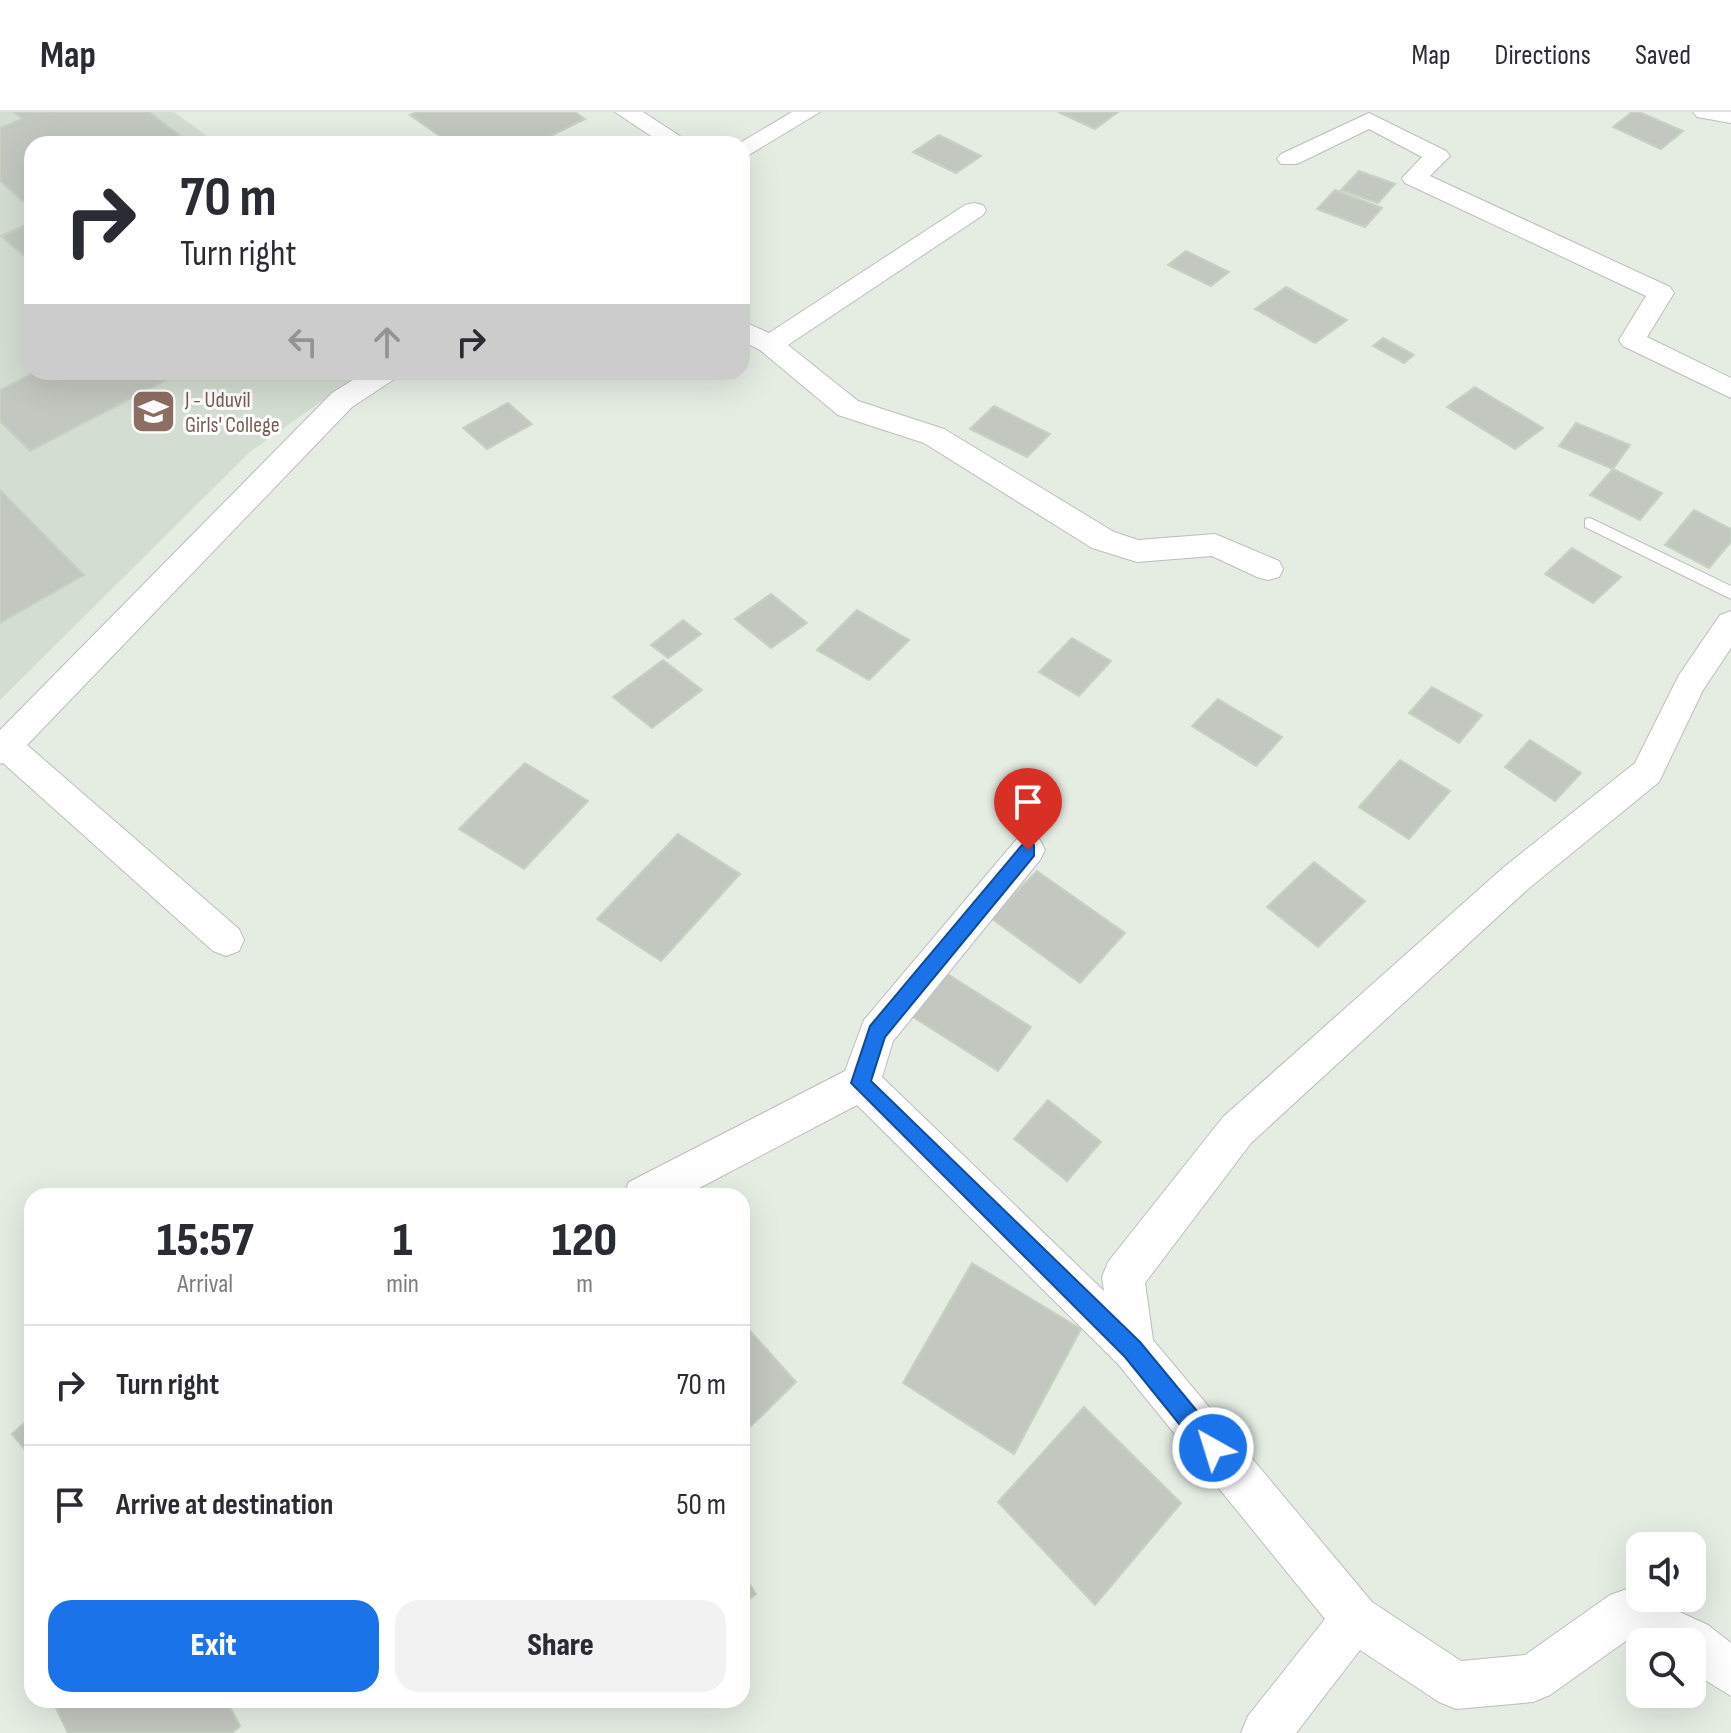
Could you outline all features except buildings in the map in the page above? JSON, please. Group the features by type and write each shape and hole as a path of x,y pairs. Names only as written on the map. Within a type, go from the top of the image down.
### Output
{"street":[{"path":"627,112 667,136"},
{"path":"750,147 808,112"},
{"path":"1705,112 1731,116"},
{"path":"1289,159 1369,120 1438,156 1414,178 1661,293 1632,340 1731,389"},
{"path":"770,344 974,210"},
{"path":"750,334 770,344 848,408 934,436 1103,540 1137,551 1215,545 1268,569"},
{"path":"226,940 3,748 342,400 373,380"},
{"path":"1133,1349 1123,1277 1237,1130 1333,1047 1516,878 1647,772 1690,684 1731,623"},
{"path":"658,1188 861,1083 877,1032 1028,850"},
{"path":"861,1083 1133,1349 1355,1619 1456,1685 1533,1678 1627,1612 1661,1628"},
{"path":"1265,1733 1355,1619"},
{"path":"1706,1653 1731,1672"}],"lane":[{"path":"1590,523 1731,593"}],"shaded area":[{"name":"J - Uduvil Girls' College","path":"0,112 174,112 207,136 24,136 24,380 352,380 251,451 0,700"}],"place":[{"name":"J - Uduvil Girls' College","path":"154,412"}],"route":[{"path":"1028,850 877,1032 861,1083 1133,1349 1213,1448"}]}
